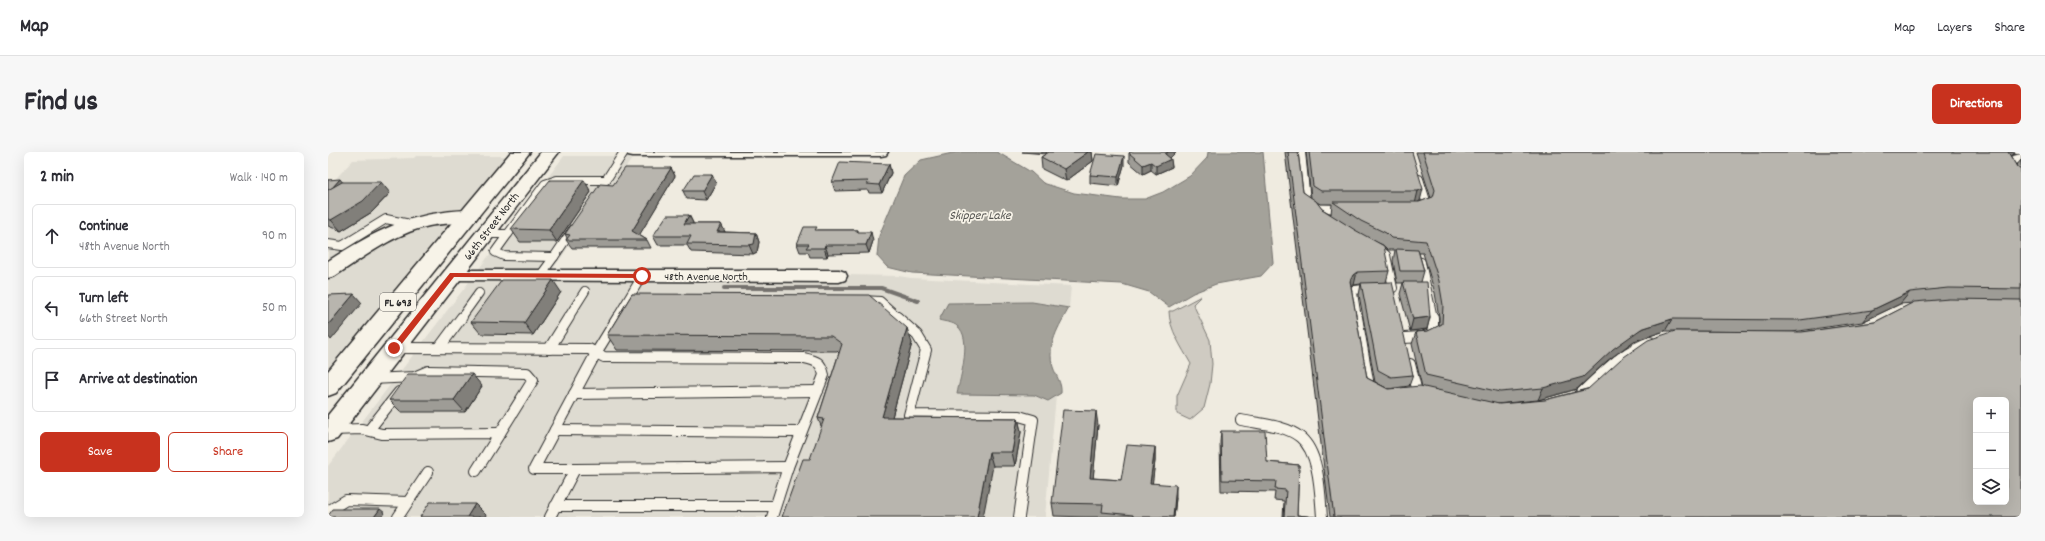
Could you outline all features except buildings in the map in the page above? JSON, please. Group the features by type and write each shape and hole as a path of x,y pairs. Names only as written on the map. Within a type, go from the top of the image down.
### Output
{"main road":[{"name":"66th Street North","path":"328,387 521,152"},
{"name":"66th Street North","path":"329,431 550,152"},
{"path":"452,275 447,268 447,261 488,207 486,194"},
{"path":"328,271 386,234 410,224 431,218 468,216"}],"street":[{"path":"633,152 881,152"},
{"path":"2021,158 2010,161 2007,165 2009,170 2021,182"},
{"name":"48th Avenue North","path":"452,275 839,276"}],"lane":[{"path":"554,257 500,255 495,252 547,183 557,180 604,183 624,152"},
{"path":"1301,152 1306,201 1311,206 1318,209 1350,209"},
{"path":"1416,169 1427,204 1416,209"},
{"path":"1318,209 1323,216"},
{"path":"328,244 342,246 386,219 410,224"},
{"path":"540,276 580,219"},
{"path":"484,234 508,234"},
{"path":"1368,244 1389,255 1394,291"},
{"path":"1407,393 1421,393 1405,341 1433,333 1434,321 1428,289 1419,257 1412,256"},
{"path":"642,276 632,299 596,353 534,469 788,467"},
{"path":"1381,393 1369,386 1353,293 1355,290 1366,288 1394,291 1404,288"},
{"path":"1418,288 1428,289"},
{"path":"549,349 585,291"},
{"path":"439,348 479,293"},
{"path":"856,300 880,301 917,335 926,350 909,415 1018,416 1033,420 1019,517"},
{"path":"1566,399 1580,395 1611,366 1638,346 1660,339"},
{"path":"394,348 589,349 604,357 804,358 818,361 822,366 824,375 788,467 772,517"},
{"path":"369,380 414,377 428,371 527,373 533,380 476,471"},
{"path":"369,430 391,401 414,377"},
{"path":"574,394 818,391"},
{"path":"1241,420 1289,432 1301,437 1310,446 1315,464 1322,517"},
{"path":"329,431 369,430 382,434 500,433"},
{"path":"555,430 801,432"},
{"path":"550,517 575,469"},
{"path":"398,517 428,472"},
{"path":"328,511 346,500 408,502"},
{"path":"555,506 775,506"}],"shaded area":[{"path":"416,156 506,156 460,211 434,213 408,220 328,266 328,187 353,160 414,158"},
{"path":"564,156 634,156 552,270 478,270"},
{"path":"451,221 328,368 328,276 410,228"},
{"path":"847,275 899,276 911,278 1071,286 1069,308 1032,302 939,320 956,325 964,333 965,349 957,394 1034,395 1048,401 1056,396 1045,517 328,517 328,466 469,282 844,282"},
{"path":"1201,296 1193,304 1210,340 1212,364 1210,384 1204,408 1190,420 1177,414 1177,396 1191,364 1171,325 1169,311 1173,311"}],"water":[{"name":"Skipper Lake","path":"957,152 997,152 1031,172 1043,183 1074,193 1121,199 1145,199 1163,192 1190,176 1207,158 1208,152 1263,152 1273,263 1261,276 1216,284 1193,293 1169,307 1149,292 1122,284 912,273 887,267 877,256 879,236 904,176 921,160"},
{"path":"1032,302 1069,308 1055,336 1051,351 1051,359 1060,383 1061,393 1048,401 1034,395 957,394 963,368 965,348 962,331 951,323 939,320 948,303"}],"waterway":[{"path":"724,288 881,288 918,301"}],"route":[{"path":"394,348 452,275 642,276"}]}
